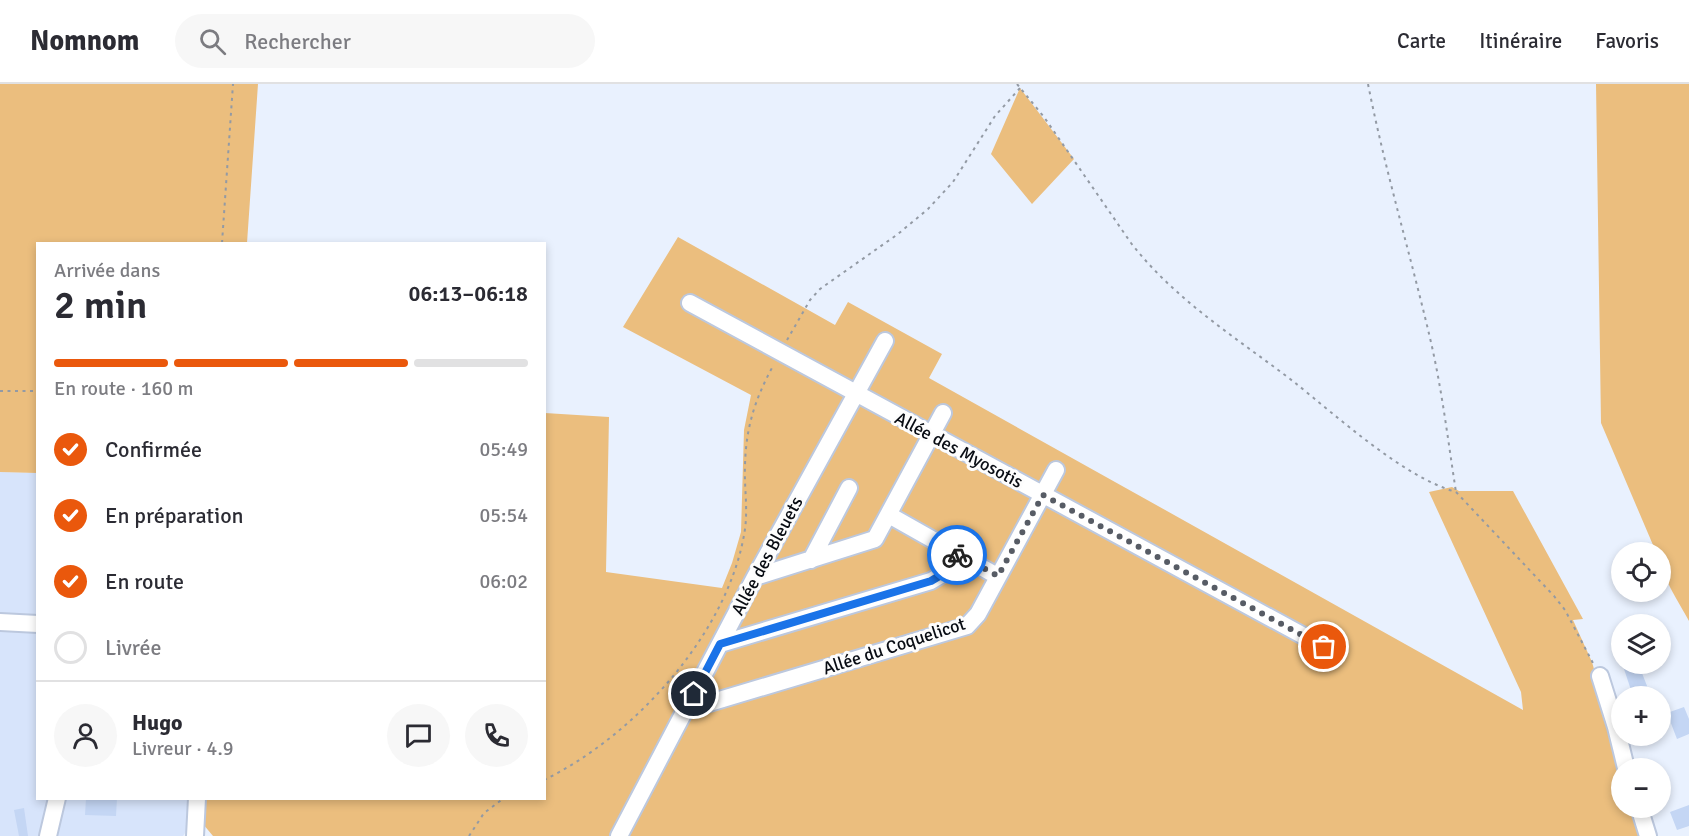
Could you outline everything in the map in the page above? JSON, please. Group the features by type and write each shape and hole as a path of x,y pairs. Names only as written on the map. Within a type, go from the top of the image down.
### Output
{"street":[{"name":"Allée des Myosotis","path":"690,303 855,395 1324,647"},
{"name":"Allée des Bleuets","path":"619,836 755,576 885,341"},
{"path":"755,576 875,539 943,413"},
{"name":"Allée du Coquelicot","path":"686,710 967,626 978,614 1056,470"},
{"path":"812,560 849,488"},
{"path":"889,515 998,576"},
{"path":"720,644 931,581 941,575 958,554"},
{"path":"0,622 36,624"},
{"path":"1600,676 1624,758"},
{"path":"48,836 57,800"},
{"path":"195,836 197,800"},
{"path":"1642,818 1648,836"}],"path":[{"path":"222,242 232,84"},
{"path":"1017,84 1044,117 1144,260 1185,300 1380,450 1428,481 1456,492 1554,596 1600,676"},
{"path":"1368,84 1381,149 1431,340 1456,492"},
{"path":"546,779 573,765 591,752 646,705 689,656 710,623 732,575 742,543 746,514 746,450 750,415 779,352 810,300 820,289 928,209 953,182 995,116 1020,88"},
{"path":"0,391 36,392"},
{"path":"469,836 484,813 501,800"}],"shaded area":[{"path":"0,84 258,84 247,242 36,242 36,473 0,472"},
{"path":"1596,84 1689,84 1689,621 1671,588 1671,542 1652,542 1601,423"},
{"path":"1020,88 1074,159 1032,204 991,154"},
{"path":"678,237 835,325 848,302 942,354 929,378 1523,710 1521,692 1429,492 1452,487 1459,491 1513,491 1583,619 1573,620 1592,662 1611,729 1611,746 1616,746 1619,758 1611,758 1611,818 1642,818 1647,836 213,836 203,824 204,800 546,800 546,413 609,417 606,572 722,588 741,532 744,430 751,395 623,327"},
{"path":"0,472 36,473 36,800 188,800 187,830 183,836 0,836"}],"building":[{"path":"1626,674 1642,674 1647,686 1630,686"},
{"path":"1684,707 1689,719 1689,734 1677,739 1671,723 1671,712"},
{"path":"86,800 117,800 116,816 85,815"},
{"path":"1689,805 1689,826 1677,830 1671,812"},
{"path":"24,808 28,836 19,836 14,810"}],"way so far":[{"path":"957,555 998,576 1043,495 1324,647"}],"route":[{"path":"694,694 720,644 931,581 941,575 957,555"}]}
